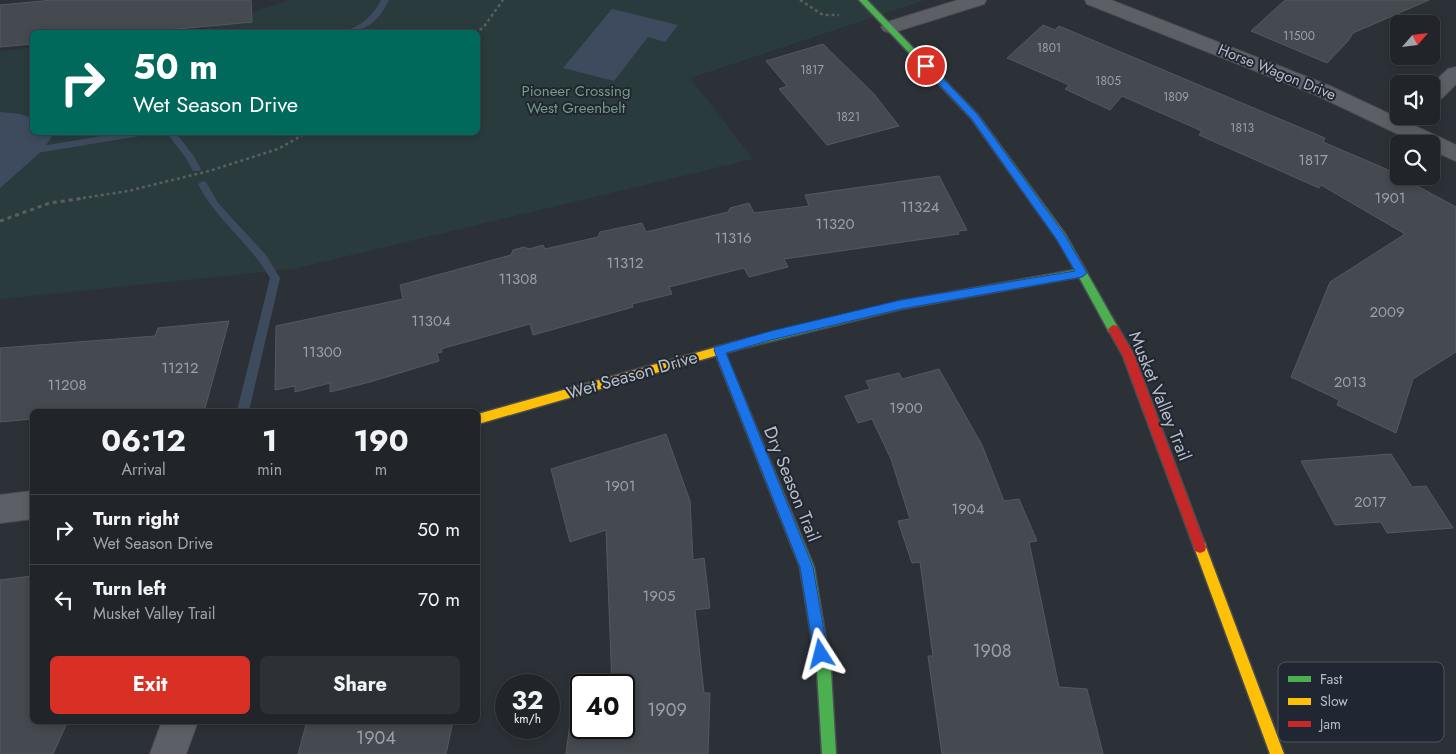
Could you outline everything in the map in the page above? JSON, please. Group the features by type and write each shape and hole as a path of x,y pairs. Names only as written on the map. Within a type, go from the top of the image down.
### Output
{"street":[{"name":"Musket Valley Trail","path":"863,0 974,116 1061,237 1128,356 1277,754"},
{"path":"890,27 976,0"},
{"name":"Horse Wagon Drive","path":"1094,0 1390,115"},
{"path":"1440,88 1454,73"},
{"name":"Horse Wagon Drive","path":"1413,125 1456,154"},
{"name":"Wet Season Drive","path":"480,418 771,336 901,305 1082,273"},
{"name":"Dry Season Trail","path":"719,350 806,567 824,671 830,754"},
{"path":"0,509 30,505"},
{"path":"168,754 179,724"}],"path":[{"path":"478,30 483,28 503,0"},
{"path":"800,0 824,17 842,14"},
{"path":"0,221 50,203 128,191 209,171 278,149 303,135"}],"green space":[{"name":"Pioneer Crossing West Greenbelt","path":"290,0 925,0 690,78 753,159 293,269 0,299 0,51 30,48 30,135 480,135 480,30 199,30"}],"water":[{"path":"612,9 678,25 665,42 648,37 614,81 563,68"},
{"path":"0,112 20,114 30,117 30,135 53,135 43,150 0,188"}],"building":[{"path":"53,0 251,0 252,22 167,30 30,30 30,44 0,47 0,5"},
{"path":"1285,0 1429,0 1394,15 1390,15 1390,17 1353,33 1327,63 1251,31"},
{"path":"1043,25 1055,30 1059,26 1325,138 1323,142 1390,171 1390,185 1415,185 1456,207 1456,352 1413,379 1396,433 1337,405 1339,400 1291,377 1330,282 1405,234 1321,185 1319,188 1199,135 1202,131 1122,96 1110,110 1065,89 1069,85 1007,58"},
{"path":"823,44 874,94 899,126 827,145 779,89 787,86 766,61"},
{"path":"939,176 967,230 958,231 959,234 784,259 788,267 749,277 744,268 669,287 672,294 632,304 633,307 533,335 530,324 441,349 442,352 437,353 439,361 370,382 330,392 330,383 295,392 295,386 275,390 276,326 403,299 400,285 511,255 513,250 524,247 529,249 543,245 545,249 598,237 600,232 642,223 646,232 728,212 730,208 749,203 754,213 809,206 805,195"},
{"path":"229,321 205,408 30,409 30,419 0,422 0,348 155,336 158,328"},
{"path":"939,369 982,445 1004,501 1019,499 1037,541 1029,542 1059,687 1087,689 1103,754 942,754 928,656 933,656 920,562 912,563 898,521 910,519 891,459 872,419 858,423 845,396 870,389 866,381 899,373 902,379"},
{"path":"666,434 690,501 693,560 704,558 710,608 695,610 704,693 710,693 708,754 566,754 570,722 570,739 635,739 635,674 612,674 606,530 570,542 551,469"},
{"path":"1391,454 1412,487 1426,486 1453,528 1387,533 1381,522 1335,525 1301,461"},
{"path":"30,576 30,724 67,724 53,754 0,754 0,580"},
{"path":"306,724 452,724 446,754 298,754"}],"waterway":[{"path":"356,30 371,20 385,0"},
{"path":"0,156 128,135"},
{"path":"172,135 190,157 196,169"},
{"path":"203,184 215,205 255,249 275,278 243,409"}],"traffic: fast":[{"path":"863,0 974,116 1061,237 1113,329"},
{"path":"735,346 901,305 1081,273"},
{"path":"719,350 807,567 824,671 829,754"}],"traffic: slow":[{"path":"480,418 735,346"},
{"path":"1200,547 1277,754"}],"traffic: jam":[{"path":"1113,329 1128,355 1200,547"}],"route":[{"path":"821,654 806,567 719,350 901,305 1082,273 1061,237 974,116 926,66"}]}
